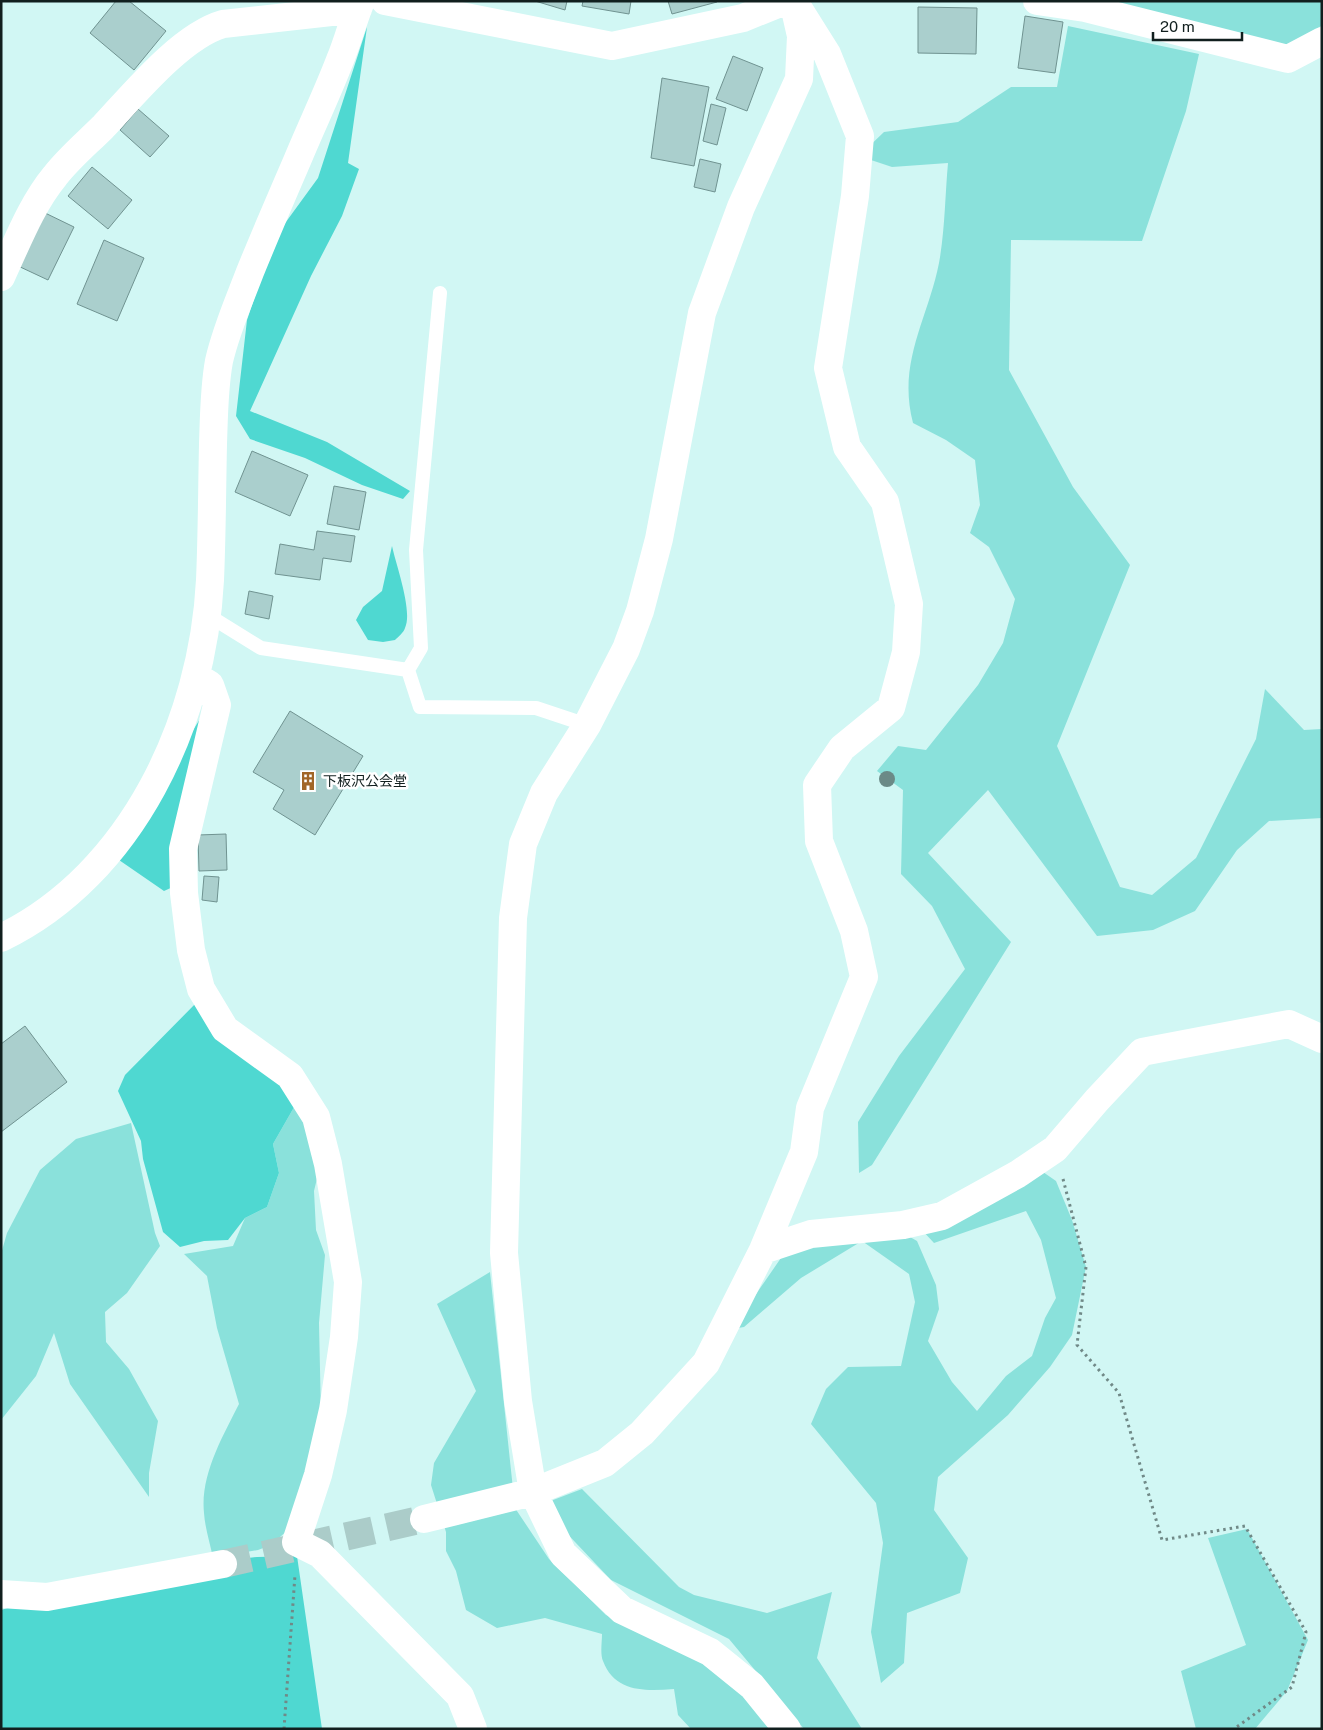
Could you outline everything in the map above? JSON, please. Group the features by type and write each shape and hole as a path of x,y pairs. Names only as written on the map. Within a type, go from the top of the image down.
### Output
{"street":[{"path":"386,1 612,46 743,18 785,1"},
{"path":"787,1729 752,1686 710,1652 622,1610 563,1554 533,1492 518,1402 504,1253 513,918 523,844 544,793 587,725 626,649 640,611 659,539 702,313 741,207 799,79 801,36 793,1"},
{"path":"424,1519 533,1492 605,1463 642,1433 706,1363 763,1250 804,1152 810,1108 864,977 854,931 819,841 817,786 842,748 891,708 906,652 909,604 885,502 847,447 828,368 855,196 860,136 827,54 793,1"},
{"path":"1037,1 1085,8 1288,59 1322,41"},
{"path":"1,277 25,225 54,176 142,86 192,39 207,29 223,24 360,5 341,59 234,313 220,360 214,396 210,582 197,677 172,745 142,806 119,840 95,869 33,920 1,938"},
{"path":"197,677 210,685 217,705 183,849 184,893 191,950 201,989 225,1029 290,1076 316,1117 328,1164 348,1282 344,1337 333,1410 318,1475 296,1542 320,1554 460,1696 473,1729"},
{"path":"763,1250 810,1234 903,1225 942,1216 1018,1174 1055,1149 1142,1052 1289,1024 1322,1039"},
{"path":"1,1594 47,1597 223,1564"}],"lane":[{"path":"440,293 416,550 421,648 408,670 420,707 536,708 587,725"},
{"path":"206,614 261,648 408,670"}],"path":[{"path":"1055,1149 1086,1267 1077,1345 1119,1394 1162,1540 1245,1526 1306,1632 1292,1687 1234,1729"},
{"path":"284,1729 296,1542"}],"shaded area":[{"path":"1112,1 1322,1 1321,26 1287,50"},
{"path":"1068,26 1199,54 1186,111 1142,241 1011,240 1009,370 1073,487 1130,565 1057,746 1120,887 1152,895 1196,858 1256,739 1265,689 1304,730 1322,729 1322,818 1269,821 1237,850 1195,911 1153,930 1097,936 988,790 928,853 1011,942 872,1165 859,1173 858,1122 899,1056 965,969 932,906 901,874 903,790 877,771 898,746 926,750 978,685 1003,643 1015,599 989,547 970,533 980,505 975,460 946,440 913,423 909,401 911,360 934,283 941,251 948,163 892,167 859,156 884,132 958,122 1011,87 1057,87"},
{"path":"367,27 348,163 359,169 342,216 311,276 250,411 327,442 410,491 403,499 362,485 305,458 250,439 236,416 247,320 275,237 318,178"},
{"path":"392,546 407,611 405,628 395,640 383,642 368,640 356,620 363,607 382,591"},
{"path":"203,714 175,886 164,891 119,860 125,841"},
{"path":"199,1000 281,1080 297,1102 273,1144 279,1173 267,1207 245,1218 228,1240 204,1241 180,1247 163,1232 143,1159 141,1141 118,1091 125,1075"},
{"path":"297,1102 320,1166 314,1191 316,1230 325,1255 319,1323 321,1416 289,1529 271,1545 258,1550 213,1558 206,1530 204,1499 206,1484 214,1456 239,1404 217,1328 207,1276 184,1254 233,1246 245,1218 267,1207 279,1173 273,1144"},
{"path":"131,1123 155,1233 160,1246 127,1293 105,1312 106,1342 129,1369 158,1421 149,1473 149,1497 70,1384 54,1333 36,1376 1,1420 1,1254 7,1233 40,1170 76,1139"},
{"path":"1043,1172 1056,1181 1072,1220 1086,1267 1072,1335 1050,1367 1008,1415 938,1477 934,1510 968,1558 960,1593 907,1613 904,1663 881,1683 871,1632 883,1543 876,1503 811,1424 826,1389 848,1367 901,1366 915,1302 909,1274 862,1241 801,1278 744,1327 732,1329 783,1255 891,1226 917,1241 936,1285 939,1309 928,1341 952,1382 977,1411 1006,1376 1032,1356 1045,1318 1056,1298 1041,1240 1026,1211 934,1243 921,1229"},
{"path":"490,1272 515,1508 549,1559 606,1615 704,1660 751,1696 776,1729 691,1729 678,1715 674,1689 632,1688 615,1679 608,1671 602,1658 602,1634 545,1618 497,1628 466,1610 456,1571 446,1551 446,1532 431,1485 434,1463 476,1391 437,1304"},
{"path":"582,1489 679,1587 694,1595 767,1613 832,1592 817,1658 862,1729 804,1729 729,1639 611,1580 540,1505"},
{"path":"1247,1529 1308,1640 1287,1691 1255,1729 1196,1729 1181,1671 1246,1645 1208,1538"},
{"path":"297,1556 322,1729 1,1729 1,1610 120,1574 257,1557"}],"building":[{"path":"116,1 129,1 166,31 134,70 90,33"},
{"path":"535,1 567,1 565,10"},
{"path":"583,1 631,1 629,14 582,6"},
{"path":"668,1 717,1 717,2 672,14"},
{"path":"918,7 977,8 976,54 918,53"},
{"path":"1025,16 1063,22 1055,73 1018,68"},
{"path":"733,56 763,68 747,111 716,99"},
{"path":"662,78 709,87 694,166 651,158"},
{"path":"711,104 726,108 717,145 703,141"},
{"path":"138,109 169,136 150,157 120,130"},
{"path":"700,159 721,164 715,192 694,187"},
{"path":"92,167 132,200 108,229 68,196"},
{"path":"41,211 74,227 48,280 16,265"},
{"path":"104,240 144,258 117,321 77,304"},
{"path":"252,451 308,475 290,516 235,492"},
{"path":"334,486 366,492 359,530 327,524"},
{"path":"317,531 355,536 351,562 323,558 320,580 275,574 280,544 314,550"},
{"path":"249,591 273,596 269,619 245,614"},
{"name":"下板沢公会堂","path":"290,711 363,756 315,835 273,809 284,790 253,772"},
{"path":"226,834 227,870 199,871 198,835"},
{"path":"204,876 219,877 217,902 202,900"},
{"path":"25,1026 67,1082 1,1132 1,1044"}],"tunnel":[{"path":"223,1564 424,1519"}],"place":[{"name":"下板沢公会堂","path":"308,781"}]}
